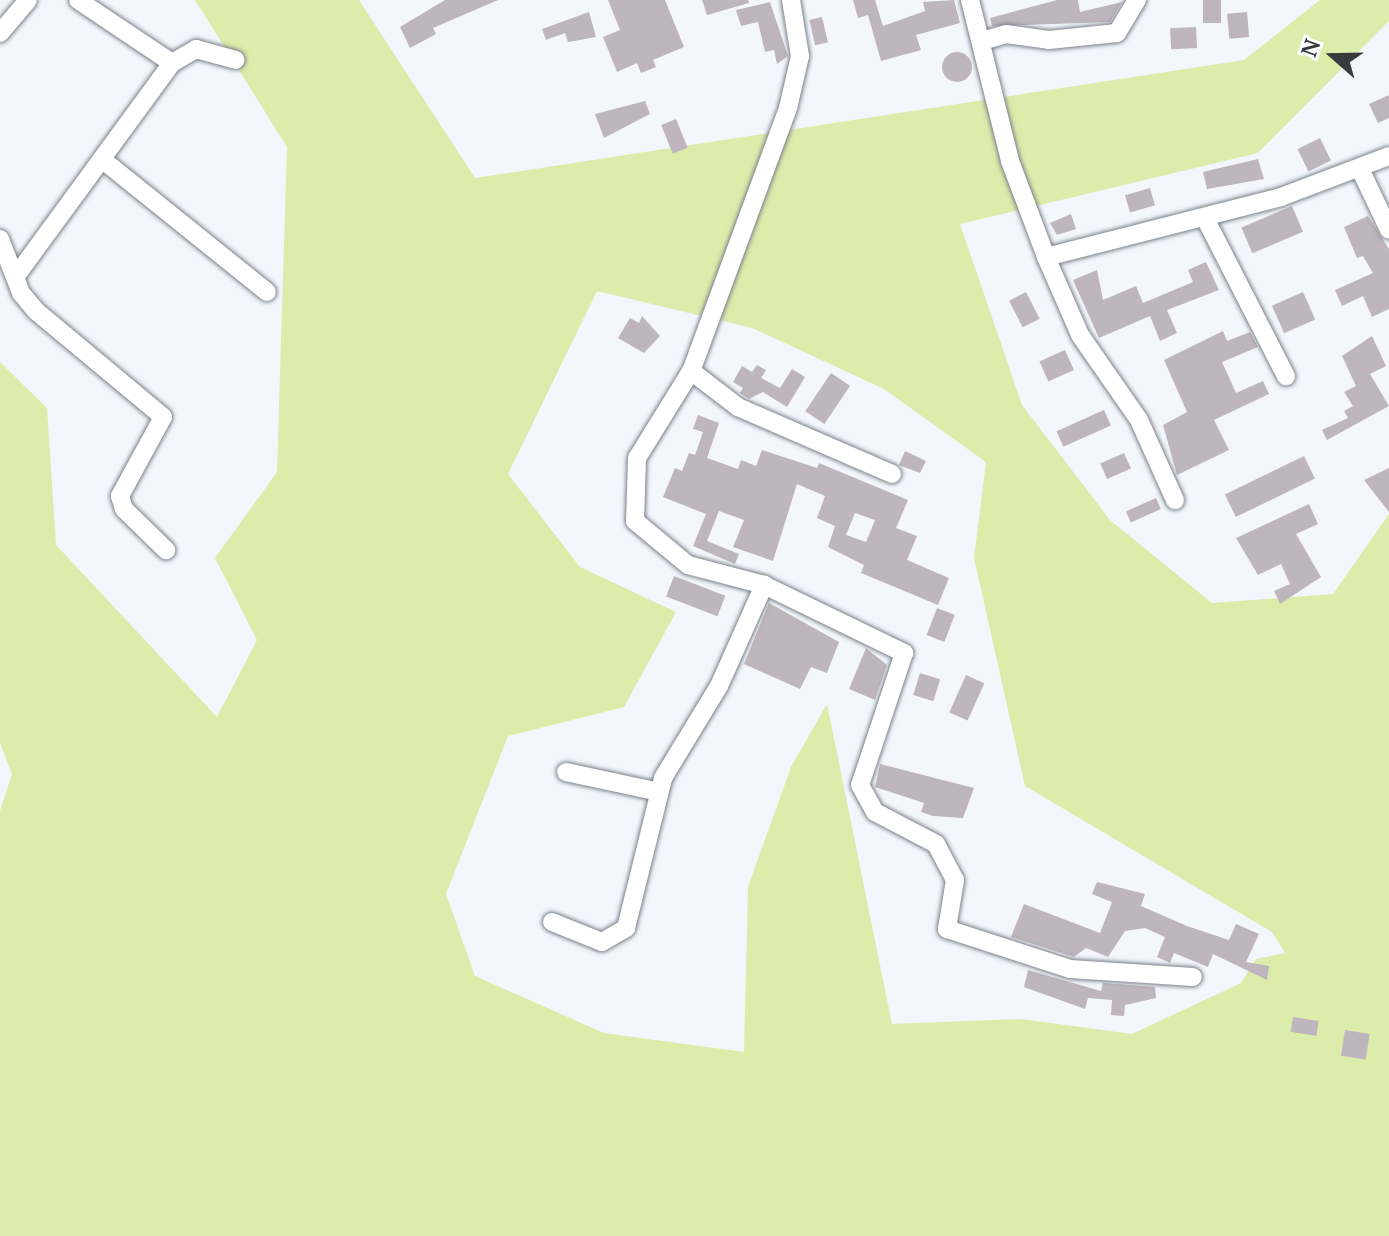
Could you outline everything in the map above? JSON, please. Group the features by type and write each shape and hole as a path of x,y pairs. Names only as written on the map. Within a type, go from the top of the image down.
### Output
{"street":[{"path":"0,33 28,0"},
{"path":"78,0 172,63"},
{"path":"791,0 801,32 796,80 691,371 637,458 635,521 688,565 764,585 904,653 860,785 875,812 936,844 955,880 947,929 1070,969 1193,977"},
{"path":"970,0 1010,161 1046,257 1080,335 1139,420 1175,500"},
{"path":"982,41 1006,34 1049,40 1117,33 1137,0"},
{"path":"16,276 104,161 172,63 196,49 236,60"},
{"path":"1046,257 1205,218 1361,171 1389,156"},
{"path":"104,161 267,292"},
{"path":"1361,171 1389,230"},
{"path":"1205,218 1286,376"},
{"path":"0,239 36,311 163,417 120,496 124,509 166,550"},
{"path":"691,371 738,407 892,474"},
{"path":"552,922 593,941 611,941 626,928 659,792 764,585"},
{"path":"566,772 659,792"}],"green space":[{"path":"195,0 359,0 475,178 1244,60 1320,0 1389,0 1389,21 1258,153 960,224 1022,405 1110,520 1212,603 1333,594 1389,514 1389,1236 0,1236 0,811 12,774 0,743 0,362 47,408 56,545 217,717 257,640 215,558 277,472 287,147","holes":["597,291 752,328 884,389 986,462 974,558 1025,786 1272,932 1285,953 1256,959 1241,983 1132,1034 1021,1019 892,1024 827,704 791,767 748,887 744,1052 604,1033 475,976 446,894 508,736 624,707 676,612 580,567 508,474"]}],"building":[{"path":"445,0 498,0 433,28 436,34 410,48 400,27"},
{"path":"608,0 665,0 684,47 653,60 656,67 641,73 637,63 617,72 603,37 620,30"},
{"path":"702,0 748,0 749,3 707,15"},
{"path":"853,0 875,0 883,26 925,11 923,2 954,0 960,23 916,35 921,50 881,61 868,15 858,18"},
{"path":"1057,0 1078,0 1080,12 1122,2 1110,22 992,26 990,18"},
{"path":"1203,0 1221,0 1221,23 1203,23"},
{"path":"770,2 788,56 777,64 774,50 765,52 758,22 741,26 736,10"},
{"path":"589,12 596,37 568,42 565,33 546,40 542,29"},
{"path":"1247,12 1249,37 1229,39 1227,14"},
{"path":"822,17 828,42 815,45 809,20"},
{"path":"1196,27 1197,48 1171,49 1170,28"},
{"path":"957,52 968,56 972,67 968,78 957,82 946,78 942,67 946,56"},
{"path":"1389,95 1389,118 1378,123 1369,104"},
{"path":"645,101 650,114 604,138 595,114"},
{"path":"676,119 688,148 673,154 661,125"},
{"path":"1320,138 1331,160 1308,171 1298,149"},
{"path":"1258,159 1264,179 1207,189 1203,172"},
{"path":"1150,188 1155,205 1130,212 1125,195"},
{"path":"1292,206 1303,232 1252,253 1241,227"},
{"path":"1071,214 1076,229 1057,235 1050,223"},
{"path":"1368,216 1389,249 1389,309 1372,317 1363,296 1342,306 1335,290 1373,273 1363,256 1357,258 1344,227"},
{"path":"1206,262 1219,290 1167,310 1177,333 1160,341 1150,316 1099,338 1073,280 1097,270 1103,300 1136,286 1143,303 1193,282 1188,270"},
{"path":"1026,292 1040,319 1023,327 1009,301"},
{"path":"1303,292 1315,319 1284,333 1272,306"},
{"path":"642,316 660,336 644,353 618,338 630,318 639,323"},
{"path":"1223,331 1227,341 1250,332 1258,347 1222,362 1236,393 1263,381 1269,394 1214,420 1229,450 1177,475 1163,425 1187,412 1164,360"},
{"path":"1372,336 1386,366 1370,374 1389,406 1327,440 1322,430 1348,418 1344,411 1353,406 1344,392 1356,386 1342,356"},
{"path":"1065,350 1074,370 1048,381 1039,361"},
{"path":"757,365 766,370 761,378 780,388 792,369 805,377 787,407 763,392 749,399 740,393 743,388 733,382 742,366 752,372"},
{"path":"831,373 850,386 824,424 805,411"},
{"path":"1104,410 1111,426 1063,447 1056,431"},
{"path":"698,415 719,423 707,458 738,469 741,460 756,466 762,450 817,468 819,463 908,500 896,528 917,536 907,560 949,578 938,605 861,573 864,565 828,547 835,526 817,518 825,496 797,484 773,561 733,547 744,520 719,511 707,541 739,554 735,564 693,546 706,514 663,497 675,468 682,471 689,453 695,455 703,432 693,429","holes":["855,513 875,520 866,542 846,535"]},
{"path":"905,451 926,461 920,473 899,465"},
{"path":"1124,453 1131,469 1107,479 1100,464"},
{"path":"1304,456 1315,478 1236,517 1225,495"},
{"path":"1389,468 1389,512 1364,480"},
{"path":"1156,498 1161,509 1131,522 1126,511"},
{"path":"1309,504 1318,524 1296,534 1321,577 1280,604 1274,591 1290,584 1281,564 1258,575 1236,538"},
{"path":"674,576 725,596 717,616 666,597"},
{"path":"769,603 839,642 827,673 811,667 800,689 744,664"},
{"path":"937,608 955,615 944,642 927,635"},
{"path":"866,648 887,665 875,700 849,689"},
{"path":"920,673 940,679 933,701 913,695"},
{"path":"966,675 984,683 968,721 949,712"},
{"path":"880,764 974,788 963,818 921,812 924,803 875,787"},
{"path":"1097,882 1145,894 1141,906 1229,940 1236,924 1259,934 1246,962 1269,966 1267,980 1213,954 1208,967 1174,953 1170,963 1157,957 1165,937 1145,928 1125,931 1108,957 1086,948 1074,957 1011,937 1024,904 1100,933 1112,902 1092,894"},
{"path":"1028,970 1101,991 1103,983 1155,987 1156,998 1125,1005 1124,1016 1111,1015 1112,1000 1088,998 1085,1009 1024,987"},
{"path":"1293,1017 1319,1021 1316,1036 1291,1032"},
{"path":"1345,1030 1370,1034 1366,1060 1341,1056"}]}
